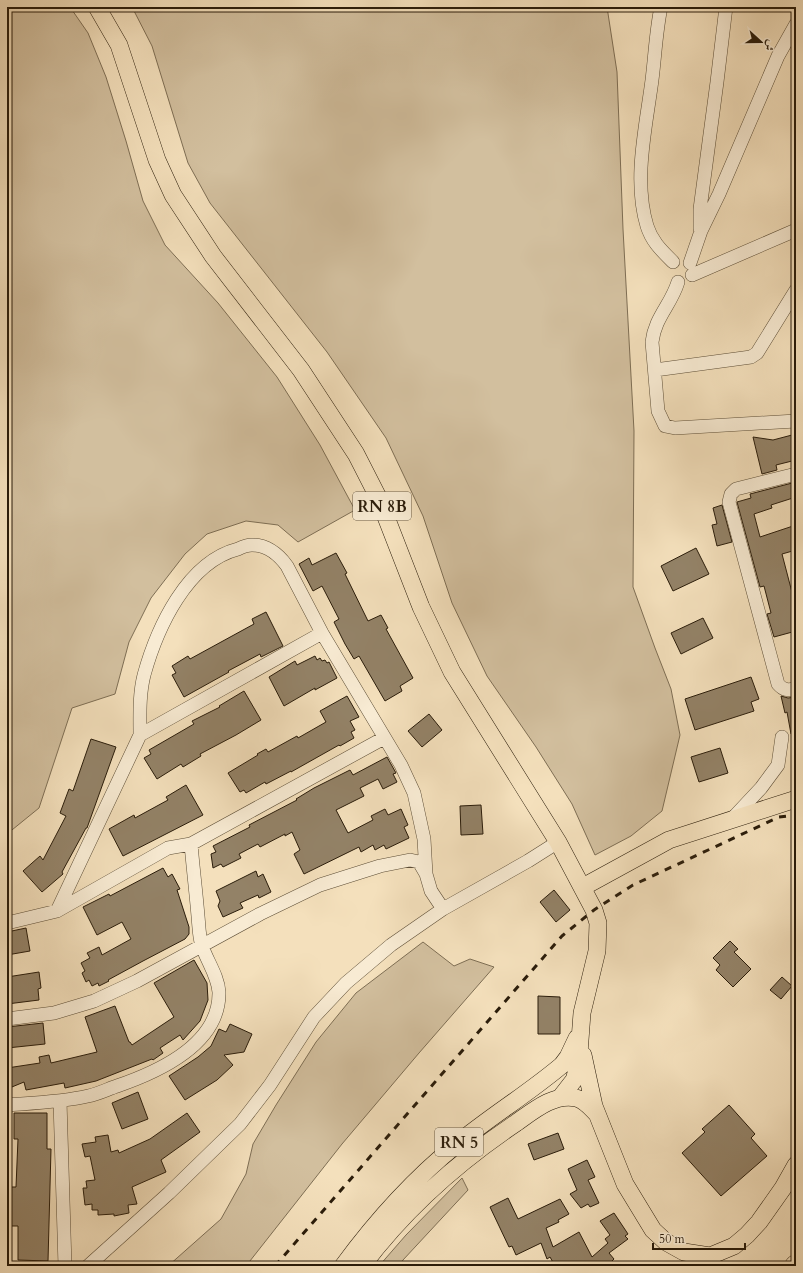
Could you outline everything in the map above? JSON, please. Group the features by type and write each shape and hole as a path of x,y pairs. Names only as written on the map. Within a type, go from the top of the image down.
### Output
{"main road":[{"name":"RN 8B","path":"97,7 119,45 157,160 173,195 213,256 301,370 356,454 379,499 421,607 452,672 558,842 594,910 598,923 597,951 582,1013 581,1029"},
{"path":"583,887 669,840 796,799"},
{"path":"560,1098 574,1080 578,1067 581,1029"},
{"name":"RN 5","path":"343,1266 377,1222 405,1191 457,1144 562,1065 568,1057 581,1029"},
{"name":"RN 5","path":"581,1029 582,1049 597,1114 625,1184 653,1230 666,1242 684,1252 710,1256 734,1246 759,1222 783,1188 796,1165"},
{"path":"574,1080 592,1096"},
{"name":"RN 5","path":"523,1094 542,1086 561,1081 574,1080"},
{"name":"RN 5","path":"362,1266 406,1215 432,1189 483,1145 536,1109 552,1100 560,1098 576,1098 584,1102 597,1114"}],"street":[{"path":"661,7 641,168 642,202 647,226 655,245 673,262"},
{"path":"691,269 685,260 679,260 673,262 670,268 670,274 673,279 678,282 684,283 689,280 700,231 700,209 718,82 726,7"},
{"path":"700,231 719,194 778,56 796,24"},
{"path":"691,269 796,230"},
{"path":"678,282 657,321 653,331 652,342 658,411 665,426 675,428 796,421"},
{"path":"655,370 751,357 761,348 796,290"},
{"path":"796,474 736,489 731,494 729,502 778,684 782,689 787,691 796,689"},
{"path":"57,911 140,735 140,701 144,675 161,628 178,597 193,577 208,563 229,551 252,545 269,548 281,558 287,566 322,633 401,765 414,793 424,839 426,874 431,891 443,909"},
{"path":"140,735 322,633"},
{"path":"732,819 761,788 778,765 782,737"},
{"path":"7,923 57,911 168,848 190,844 384,738"},
{"path":"88,1266 169,1193 240,1124 270,1085 314,1016 346,984 391,944 443,909 558,842"},
{"path":"7,1105 60,1101 90,1096 128,1082 162,1067 181,1056 198,1040 211,1023 218,1006 219,990 202,945 190,844"},
{"path":"7,1019 54,1013 94,1001 137,981 260,914 320,885 380,866 410,860 419,862 426,874"},
{"path":"60,1101 65,1266"}],"shaded area":[{"path":"7,7 70,7 88,33 106,77 143,201 165,245 218,303 277,377 320,445 355,510 298,542 278,525 246,521 207,534 185,554 151,598 129,642 115,694 72,708 39,808 7,834"},
{"path":"132,7 607,7 617,72 623,229 634,431 633,587 671,689 680,735 662,811 631,836 595,855 572,804 536,747 487,676 452,603 423,516 386,438 327,352 210,203 188,163 152,46"},
{"path":"423,942 454,966 470,959 494,967 342,1144 246,1266 168,1266 221,1219 246,1174 253,1144 316,1042 356,993"},
{"path":"462,1178 468,1190 399,1266 379,1266 406,1235"}],"building":[{"path":"792,435 796,451 796,460 776,465 777,470 762,474 753,437 773,440"},
{"path":"796,482 796,497 771,505 772,508 754,514 760,537 796,525 796,550 782,554 794,600 796,631 774,637 767,614 771,613 764,586 760,587 737,502 751,498 750,494"},
{"path":"722,505 732,542 717,546 712,525 717,524 713,508"},
{"path":"696,548 709,574 673,591 661,566"},
{"path":"336,553 347,573 345,574 368,621 381,615 388,628 386,629 413,678 400,686 402,691 385,701 359,656 354,659 345,644 334,622 339,619 322,586 313,591 299,564 309,558 312,565"},
{"path":"266,612 283,646 261,657 260,654 184,697 172,675 176,673 172,666 188,656 190,659 254,624 252,619"},
{"path":"703,618 713,638 681,654 671,633"},
{"path":"315,656 317,660 320,658 322,661 325,660 327,663 329,662 337,678 315,690 315,688 284,706 269,677 295,661 297,665"},
{"path":"751,677 759,699 751,702 754,711 695,730 685,699"},
{"path":"244,691 261,720 200,754 201,756 183,767 181,764 157,779 144,758 151,754 149,750 194,724 192,721 220,707 219,706"},
{"path":"347,696 359,717 350,721 355,730 351,732 354,738 266,784 265,782 246,793 244,790 240,792 228,773 266,749 268,752 297,736 298,738 326,722 320,711"},
{"path":"781,696 788,698 796,697 796,733 791,734 787,712 785,713"},
{"path":"429,714 442,730 422,747 408,731"},
{"path":"91,739 116,747 87,828 62,872 63,874 42,892 23,871 40,856 43,860 66,816 60,813 69,789 73,791"},
{"path":"720,748 728,773 699,782 691,757"},
{"path":"387,757 396,773 393,774 397,782 383,789 378,779 360,788 364,796 336,810 348,833 373,820 371,816 385,809 388,815 401,809 408,825 404,827 409,838 386,849 384,845 375,850 373,845 361,852 359,847 304,874 294,854 300,850 292,832 260,847 258,844 239,854 241,858 223,867 221,864 213,868 211,854 216,852 213,846 250,827 249,825 297,800 296,799 314,788 350,770 353,775"},
{"path":"186,785 203,815 123,856 109,829 134,815 135,818 168,800 166,797"},
{"path":"481,805 483,834 461,835 460,806"},
{"path":"163,868 168,877 172,874 180,889 177,890 189,927 189,934 185,939 108,980 109,981 99,986 98,983 92,986 89,980 86,982 82,973 85,971 81,963 90,958 87,953 99,947 102,955 131,939 122,922 97,935 83,907 109,894 110,896"},
{"path":"256,871 258,877 263,874 271,892 259,898 258,895 240,903 243,908 223,917 218,906 220,901 216,891"},
{"path":"554,890 570,910 556,922 540,902"},
{"path":"26,928 30,951 7,955 7,932"},
{"path":"730,941 738,949 734,952 751,969 733,987 716,970 720,965 713,958"},
{"path":"194,960 207,983 208,1000 200,1021 183,1040 180,1035 160,1048 163,1053 153,1060 152,1059 96,1081 65,1088 64,1083 26,1090 24,1082 7,1089 7,1068 40,1063 39,1057 49,1055 51,1063 97,1052 85,1017 115,1006 129,1042 132,1045 174,1017 154,983"},
{"path":"39,972 41,988 38,989 39,1000 7,1004 7,977"},
{"path":"782,977 792,986 781,999 770,990"},
{"path":"538,996 560,997 560,1034 538,1034"},
{"path":"43,1023 45,1044 7,1048 7,1027"},
{"path":"230,1024 252,1034 244,1052 224,1055 233,1065 217,1080 185,1100 169,1076 198,1057 211,1046 219,1029 226,1032"},
{"path":"138,1092 148,1119 122,1129 112,1103"},
{"path":"729,1105 755,1134 751,1138 767,1156 721,1196 682,1153 705,1132 702,1129"},
{"path":"14,1113 47,1113 47,1149 51,1149 48,1261 18,1260 18,1226 7,1226 7,1187 16,1187 18,1139 14,1139"},
{"path":"187,1113 200,1132 161,1160 166,1172 132,1187 137,1204 128,1205 129,1213 114,1216 114,1214 98,1215 98,1210 92,1210 92,1204 85,1205 83,1188 87,1188 86,1181 95,1180 90,1156 85,1157 82,1144 96,1142 95,1137 108,1135 111,1152 118,1150 119,1153 150,1139"},
{"path":"558,1133 564,1149 534,1160 528,1144"},
{"path":"587,1160 595,1177 588,1180 599,1203 590,1207 588,1204 581,1208 570,1194 577,1190 568,1169"},
{"path":"508,1198 518,1219 560,1199 569,1214 558,1220 559,1222 546,1228 553,1247 579,1232 592,1257 608,1243 605,1239 610,1235 600,1221 614,1213 628,1234 625,1236 628,1239 609,1253 614,1259 607,1266 555,1266 550,1257 547,1259 541,1243 516,1255 512,1246 509,1247 490,1207"}],"railway":[{"path":"275,1266 562,936 594,910 633,885 779,817 796,815"}]}
